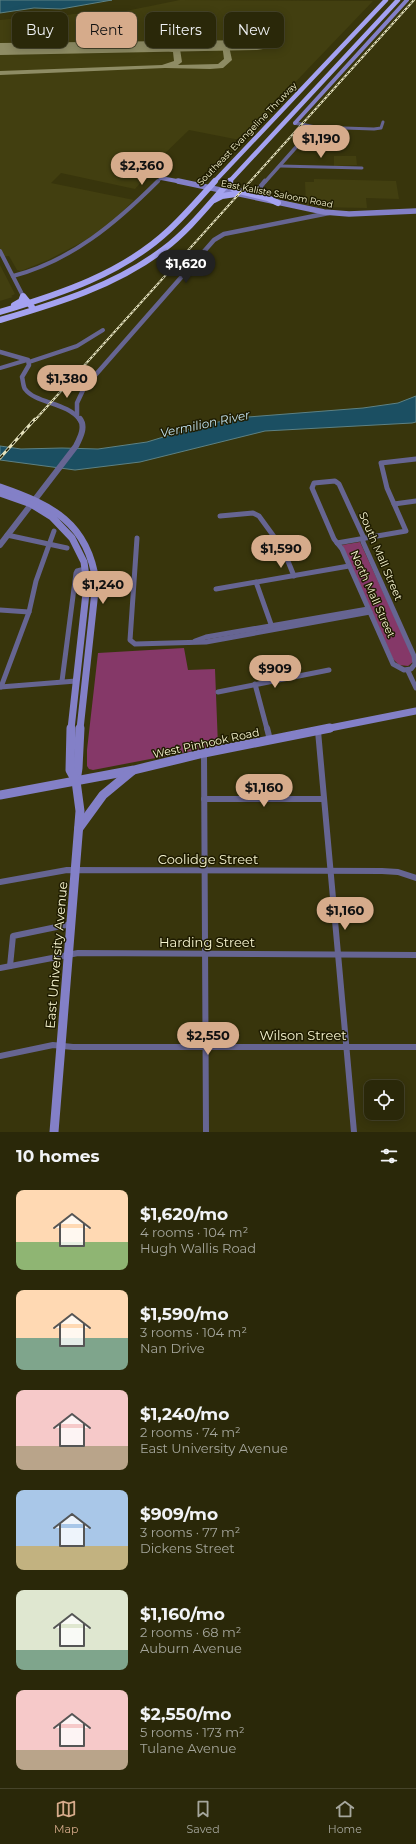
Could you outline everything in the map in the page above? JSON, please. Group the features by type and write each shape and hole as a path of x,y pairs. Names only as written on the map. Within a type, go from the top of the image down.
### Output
{"highway":[{"path":"386,0 393,2 390,9"},
{"name":"Southeast Evangeline Thruway","path":"0,312 29,304 83,285 130,260 160,238 214,190 238,157 386,0"},
{"path":"214,190 230,180 398,0"},
{"path":"280,113 278,119 294,123"},
{"path":"290,116 291,121 294,123"},
{"path":"0,320 84,294 136,269 168,247 203,210 210,202 214,190 238,157"},
{"path":"230,180 233,189 250,194 257,193 278,203"},
{"path":"203,210 216,198 236,194"},
{"path":"0,312 18,303 22,300 23,296 31,309 18,314"},
{"path":"16,308 22,309 18,314"}],"main road":[{"path":"294,123 407,0"},
{"name":"East Kaliste Saloom Road","path":"161,178 331,213 349,214 416,211"},
{"name":"East University Avenue","path":"0,487 54,510 77,531 88,548 94,568 96,582 78,754 80,769 76,781"},
{"name":"East University Avenue","path":"0,493 33,502 52,517 68,533 80,552 85,570 86,584 71,729 70,770 76,781 80,811 54,1132"},
{"path":"85,570 94,568"},
{"path":"76,681 85,681"},
{"name":"West Pinhook Road","path":"0,795 134,770 204,753 416,711"},
{"path":"79,828 88,818 96,803 109,788 134,770"}],"street":[{"path":"294,123 314,127 376,129 382,128 383,122"},
{"path":"257,193 314,127"},
{"path":"280,166 362,168"},
{"path":"13,276 49,262 92,240 118,220 161,178"},
{"path":"294,206 304,213 304,215 299,218"},
{"path":"77,415 77,402 84,388 214,240 231,232 331,213"},
{"path":"0,251 23,296"},
{"path":"0,368 28,361 78,345 103,330"},
{"path":"0,352 28,361"},
{"path":"0,544 76,446 83,431 82,422 77,415 64,407 36,398 25,389 22,377 28,361"},
{"path":"64,407 71,406 77,402"},
{"path":"337,543 406,531 387,488 381,463 416,459"},
{"name":"South Mall Street","path":"324,482 338,482 414,656 415,666 408,670"},
{"name":"North Mall Street","path":"324,482 313,484 312,488 337,543 342,549 393,664 402,669 408,670"},
{"path":"394,504 416,501"},
{"path":"220,516 253,514 259,516 283,549 294,576"},
{"path":"54,531 36,581 29,612 1,687 76,681"},
{"path":"7,535 67,548"},
{"path":"137,538 131,642 138,645 206,642 272,628 369,611"},
{"path":"216,589 349,566"},
{"path":"62,682 76,574 77,571 85,570"},
{"path":"256,582 272,628"},
{"path":"0,610 29,612"},
{"path":"218,692 329,670"},
{"path":"408,670 416,688"},
{"path":"255,684 270,740"},
{"path":"318,731 354,1132"},
{"path":"204,753 206,1132"},
{"path":"204,798 323,799"},
{"name":"Coolidge Street","path":"0,882 67,870 393,872 416,878"},
{"path":"10,966 13,936 72,924"},
{"name":"Harding Street","path":"0,968 78,953 416,954"},
{"name":"Wilson Street","path":"0,1056 49,1046 416,1047"}],"shaded area":[{"path":"180,0 373,1 240,140 189,130 157,161 159,162 141,177 145,178 135,189 61,173 51,183 134,200 110,224 88,239 48,260 21,271 17,270 9,256 0,257 0,20 12,19 12,48 68,48 68,15 76,14 76,48 137,48 137,12 121,12"},
{"path":"334,156 356,156 357,165 334,166"},
{"path":"314,179 396,181 399,199 366,198 367,208 316,207 315,205 306,205 305,182 314,182"},
{"path":"0,265 15,294 11,296 13,297 0,301"},
{"path":"360,542 413,657 413,662 408,666 399,665 393,659 342,545"},
{"path":"184,648 188,670 215,669 218,746 93,770 89,769 87,766 87,750 98,653"}],"water":[{"path":"0,0 112,0 61,9 34,8 0,13"},
{"path":"416,396 416,422 412,423 265,431 140,462 75,470 0,460 0,446 21,449 98,449 147,442 206,424 248,417 363,408 398,403"}],"taxiway":[{"path":"0,73 162,67 178,62 177,51 166,48"},
{"path":"168,67 220,66 228,60 225,48"}],"runway":[{"path":"0,49 224,46"}],"railway":[{"path":"35,420 414,0"},
{"path":"0,458 35,419"}],"water label":[{"name":"Vermilion River","path":"205,424"}]}
